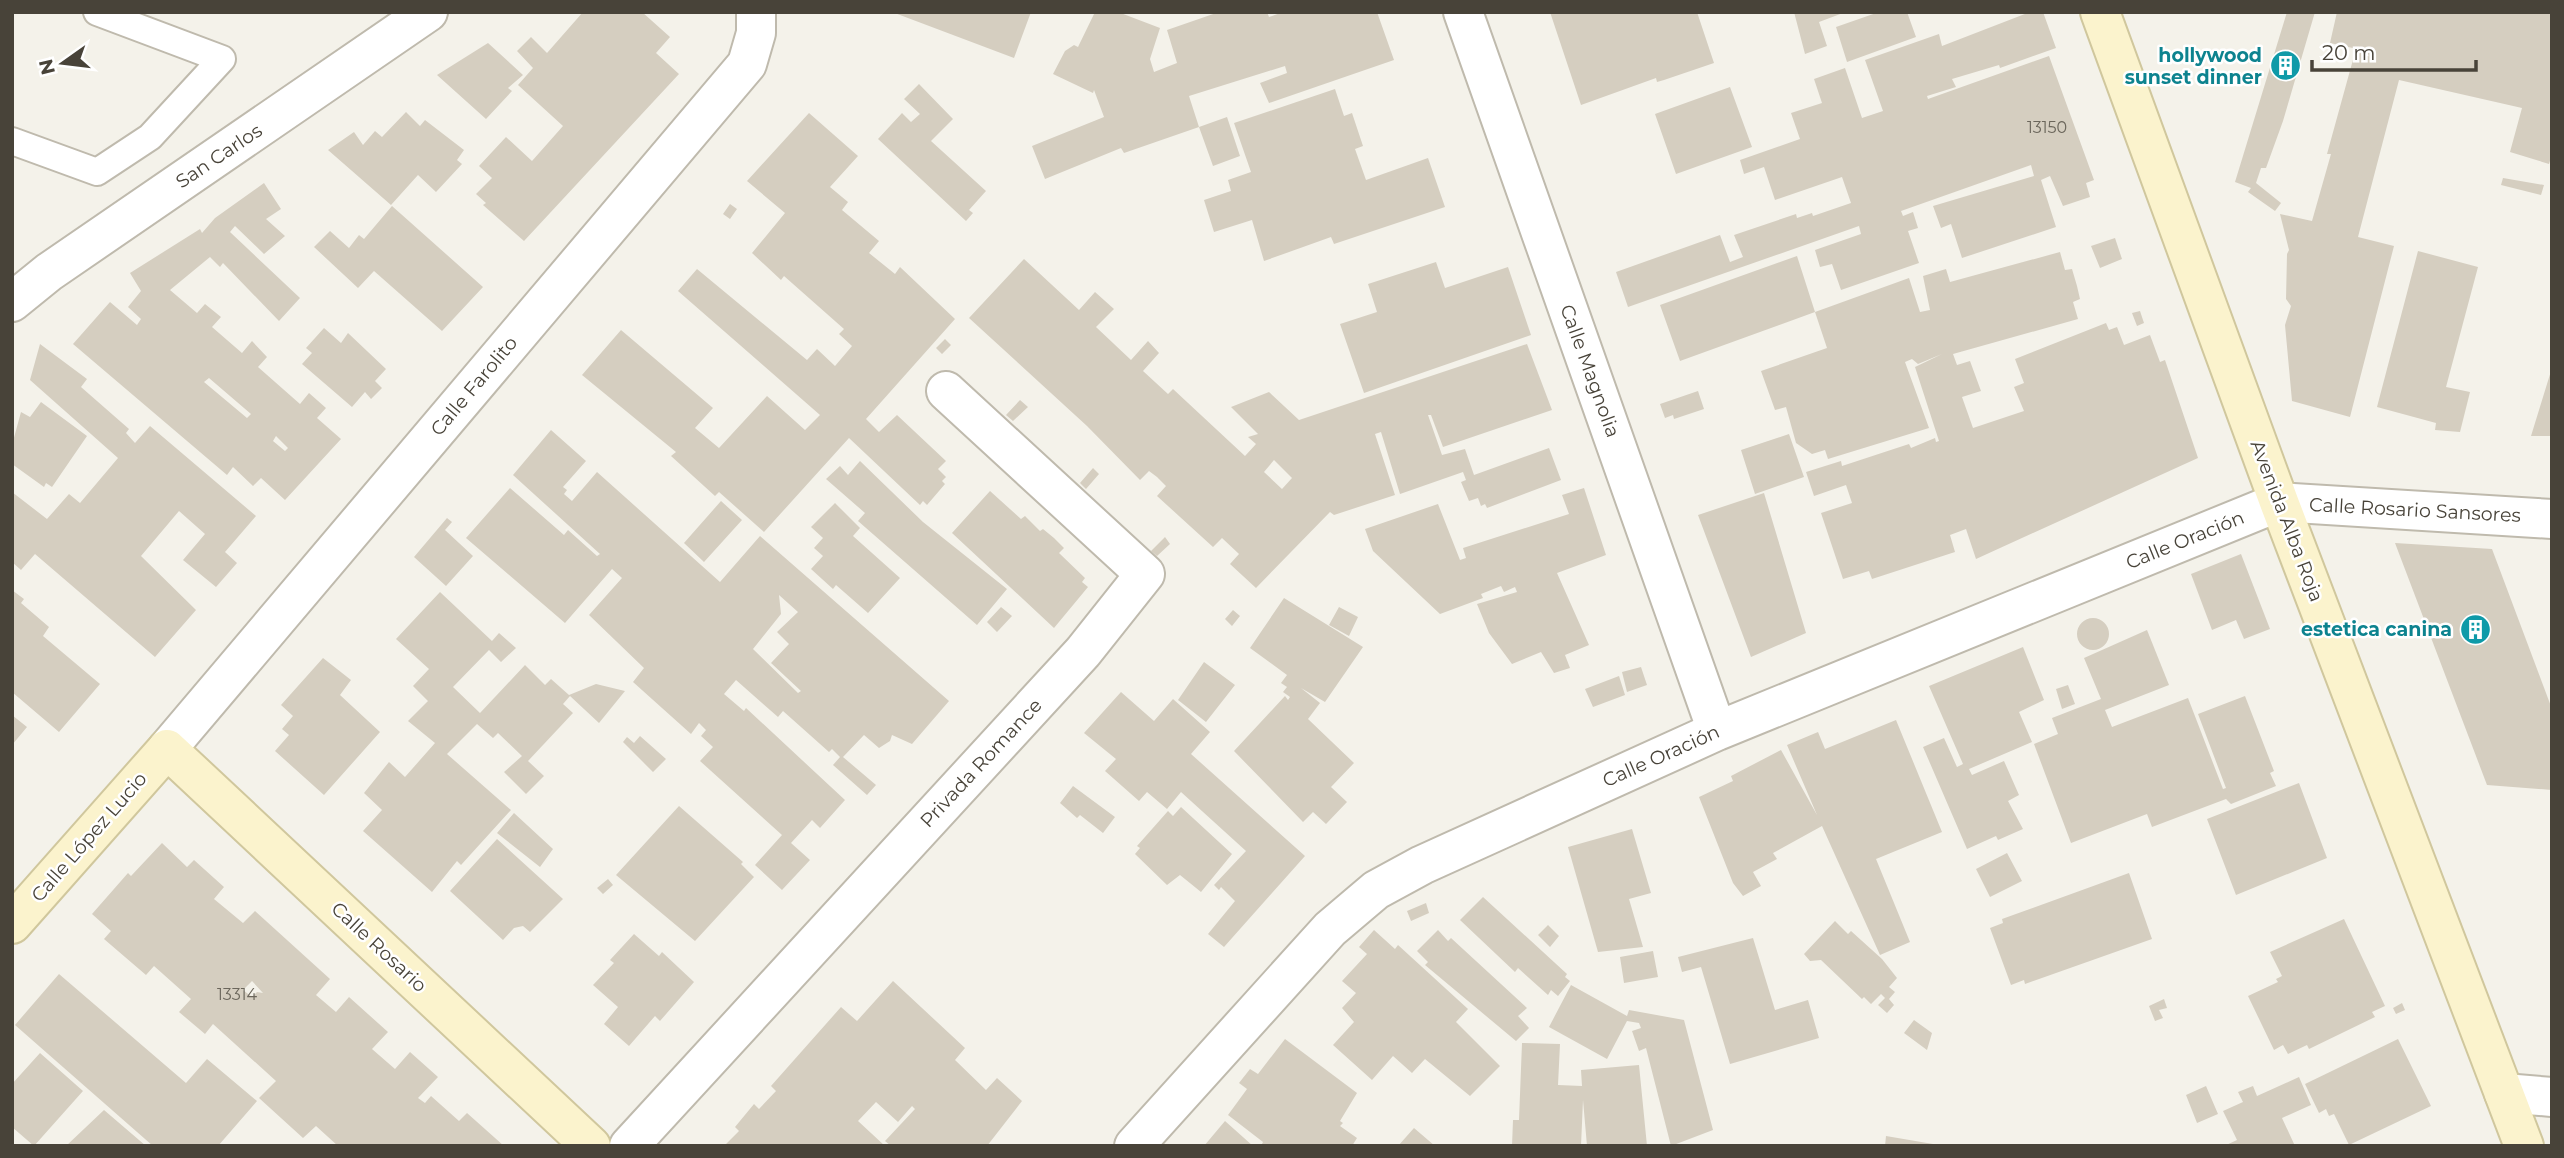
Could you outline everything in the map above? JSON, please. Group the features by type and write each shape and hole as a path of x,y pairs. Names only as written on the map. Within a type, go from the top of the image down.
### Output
{"main road":[{"name":"Avenida Alba Roja","path":"2100,12 2279,502 2524,1146"},
{"name":"Calle López Lucio","path":"12,925 167,749"},
{"name":"Calle Rosario","path":"167,749 591,1146"}],"street":[{"name":"San Carlos","path":"12,302 61,264 428,12"},
{"name":"Calle Farolito","path":"167,749 747,64 756,33 756,12"},
{"name":"Calle Magnolia","path":"1463,12 1717,731"},
{"name":"Privada Romance","path":"629,1146 1083,652 1145,574 946,391"},
{"name":"Calle Oración","path":"1134,1146 1330,929 1376,890 1422,865 1717,731 2279,502"},
{"name":"Calle Rosario Sansores","path":"2279,502 2552,519"},
{"path":"2504,1093 2552,1097"}],"lane":[{"path":"12,141 97,172 150,137 222,59 97,12"}],"building":[{"path":"583,12 642,12 670,37 656,53 679,74 524,241 483,205 486,203 476,194 492,178 479,166 506,137 532,161 563,126 518,85 533,68 517,51 531,37 547,53"},
{"path":"892,12 1031,12 1014,58"},
{"path":"1095,12 1118,12 1160,28 1150,59 1154,72 1177,63 1167,30 1219,12 1267,12 1269,17 1283,12 1377,12 1394,60 1269,103 1260,83 1287,73 1285,66 1189,96 1199,127 1124,153 1121,148 1045,179 1032,146 1104,117 1094,90 1093,93 1053,74 1065,51 1074,45 1078,47"},
{"path":"1550,12 1697,12 1714,63 1657,82 1656,78 1581,105"},
{"path":"1794,12 1843,13 1819,22 1827,46 1805,54"},
{"path":"1879,12 1907,12 1916,37 1847,62 1836,27"},
{"path":"2030,12 2043,12 2056,48 2000,68 1999,65 1952,79 1956,87 1927,96 1928,99 2049,56 2094,180 2086,183 2090,197 2063,206 2050,176 2041,180 2056,227 1962,258 1951,224 1941,228 1933,206 2034,176 2031,165 1901,211 1903,216 1913,212 1918,228 1908,231 1919,263 1841,290 1832,264 1820,267 1815,250 1861,234 1859,226 1628,307 1616,272 1720,235 1730,262 1743,257 1734,235 1796,214 1797,218 1812,213 1813,216 1851,203 1842,177 1775,200 1764,167 1744,174 1740,160 1800,139 1791,113 1822,103 1814,79 1845,68 1862,118 1883,111 1865,60 1939,34 1942,46"},
{"name":"hollywood sunset dinner","path":"2287,12 2315,12 2283,121 2266,168 2261,168 2256,183 2281,203 2275,211 2248,192 2251,188 2235,182"},
{"path":"2337,12 2552,12 2552,154 2549,164 2510,152 2522,108 2399,80 2358,237 2394,246 2350,417 2292,401 2285,325 2291,306 2286,299 2289,250 2280,214 2312,221 2354,56 2362,50 2330,43"},
{"path":"488,43 523,75 508,88 512,91 486,119 437,75"},
{"path":"919,84 953,119 931,141 986,191 969,210 973,213 966,221 878,139 902,113 911,122 920,114 904,99"},
{"path":"1730,87 1752,147 1676,174 1655,114"},
{"path":"1335,89 1344,116 1352,113 1363,146 1355,149 1366,180 1428,158 1445,207 1334,244 1331,237 1264,261 1252,220 1214,232 1204,200 1231,191 1228,180 1251,172 1234,123"},
{"path":"406,112 420,126 425,120 464,150 457,160 462,164 436,192 418,175 391,205 328,150 354,132 363,145 375,131 382,137"},
{"path":"809,113 858,156 830,187 848,202 842,210 879,241 869,253 895,274 900,267 955,319 866,419 879,432 897,415 946,461 938,469 946,477 942,481 945,484 927,505 923,501 920,505 849,438 764,532 719,492 715,496 671,456 676,452 582,375 621,330 713,408 695,428 719,448 767,396 805,430 820,415 678,291 697,269 807,360 817,349 835,366 852,346 839,334 844,329 784,276 781,280 752,253 785,213 747,181"},
{"path":"1227,117 1240,156 1213,166 1199,127"},
{"path":"2503,178 2544,185 2541,195 2501,185"},
{"path":"264,183 281,209 266,219 285,236 264,254 235,226 230,232 300,298 279,321 223,263 220,267 210,257 170,290 197,313 205,304 221,317 212,327 242,353 252,341 267,357 258,367 300,404 309,393 326,408 317,418 341,439 285,500 261,478 253,486 233,467 227,475 73,344 110,302 137,325 141,319 128,307 141,291 130,273 200,229 202,233 215,218","holes":["209,378 251,414 247,418 204,382","276,436 288,448 285,451 273,441"]},
{"path":"730,204 737,209 730,219 723,214"},
{"path":"392,206 483,287 442,331 374,271 358,288 314,247 330,231 349,248 359,235 364,239"},
{"path":"2115,238 2122,259 2100,268 2091,246"},
{"path":"2418,251 2478,267 2446,387 2470,392 2460,432 2435,430 2436,423 2377,407"},
{"path":"2060,252 2065,270 2072,269 2077,286 2080,299 2073,302 2078,319 1953,354 1957,365 1970,361 1981,391 1962,397 1973,428 2024,411 2014,387 2024,383 2015,359 2106,323 2109,330 2117,327 2124,345 2150,335 2160,362 2165,360 2198,458 1976,559 1966,529 1950,535 1955,552 1872,579 1869,571 1843,579 1821,513 1852,503 1846,485 1814,496 1806,472 1841,461 1842,466 1909,444 1911,448 1935,438 1936,442 1939,441 1915,367 1942,354 1918,364 1912,359 1905,362 1929,428 1828,459 1825,450 1812,454 1796,443 1786,407 1775,410 1761,371 1827,348 1815,312 1909,278 1920,312 1930,310 1923,276 1946,269 1950,282"},
{"path":"1797,256 1815,312 1680,361 1660,305"},
{"path":"1024,259 1079,310 1095,292 1114,309 1096,327 1131,360 1148,341 1159,353 1143,371 1168,394 1173,389 1245,456 1256,444 1248,437 1258,434 1231,407 1269,392 1299,420 1527,344 1552,410 1443,447 1431,415 1428,415 1442,455 1465,449 1474,475 1549,448 1561,480 1487,508 1485,504 1481,506 1478,498 1469,501 1461,482 1466,480 1463,472 1400,494 1381,432 1375,434 1395,495 1334,515 1330,512 1256,588 1230,564 1239,554 1222,538 1213,547 1157,496 1166,486 1157,477 1149,471 1140,480 1087,426 969,318","holes":["1274,460 1292,478 1282,489 1264,472"]},
{"path":"1436,262 1445,288 1508,267 1531,335 1364,393 1340,324 1377,312 1368,284"},
{"path":"2140,311 2144,323 2137,326 2132,313"},
{"path":"324,328 341,343 348,333 386,369 375,381 382,388 371,399 365,392 352,407 302,364 312,353 306,348"},
{"path":"945,339 951,345 942,354 936,348"},
{"path":"40,344 87,379 81,387 129,429 126,433 135,443 150,426 256,516 225,552 237,563 216,587 183,560 205,534 179,511 141,556 196,610 155,657 35,554 21,570 12,562 12,492 47,519 69,494 80,503 118,458 30,380"},
{"path":"2551,371 2552,436 2531,436"},
{"path":"1698,391 1704,409 1674,419 1673,415 1665,418 1660,404"},
{"path":"1020,400 1028,407 1013,421 1006,415"},
{"path":"41,402 87,436 52,487 46,483 44,487 12,464 12,445 21,412 30,417"},
{"path":"551,430 586,461 563,487 567,490 564,494 572,501 597,472 720,582 760,536 949,701 912,744 892,735 890,741 879,748 864,735 843,757 876,785 867,795 833,765 840,757 832,749 829,752 783,711 778,717 736,680 724,694 744,711 746,708 845,800 820,828 812,820 791,843 810,860 782,890 755,865 782,835 700,761 713,747 701,736 706,730 699,723 691,734 633,682 644,668 589,615 622,578 612,569 565,623 466,538 510,488 564,535 568,530 597,556 600,554 513,475","holes":["779,595 798,612 777,632 789,644 771,663 801,691 798,693 753,649 781,614"]},
{"path":"1789,434 1804,477 1755,494 1741,450"},
{"path":"860,461 923,522 1007,589 977,625 858,521 865,513 826,479 840,466 848,475"},
{"path":"1093,468 1099,474 1086,489 1080,483"},
{"path":"1584,488 1606,555 1557,573 1589,645 1565,655 1570,668 1554,673 1541,652 1512,664 1489,633 1477,604 1517,592 1515,587 1504,592 1501,586 1481,594 1483,598 1440,614 1373,551 1365,529 1438,504 1460,560 1466,558 1463,548 1569,514 1562,495"},
{"path":"990,491 1021,519 1025,516 1040,531 1043,529 1054,538 1064,548 1059,553 1085,578 1082,582 1088,587 1054,628 952,533"},
{"path":"1764,493 1806,633 1751,657 1698,515"},
{"path":"721,501 742,520 704,562 684,543"},
{"path":"835,503 860,528 853,536 900,578 868,613 836,585 833,589 811,569 823,556 814,548 823,538 811,527"},
{"path":"447,518 452,522 445,530 473,556 446,586 414,557"},
{"path":"1165,537 1170,544 1157,556 1151,551"},
{"name":"estetica canina","path":"2395,543 2492,549 2552,709 2552,790 2487,785"},
{"path":"2241,554 2270,629 2244,639 2236,620 2212,630 2191,574"},
{"path":"12,590 24,599 21,603 49,627 43,636 100,684 59,732 12,692"},
{"path":"440,592 492,641 499,633 516,648 501,662 489,650 453,687 480,713 525,665 545,685 551,679 569,695 596,684 625,691 599,723 570,696 563,704 573,713 528,761 544,776 526,794 504,772 522,756 498,733 493,738 477,724 447,754 511,810 461,865 457,861 432,892 363,831 382,810 364,793 389,762 405,777 435,743 408,721 428,701 413,686 429,669 396,639"},
{"path":"1284,598 1363,647 1325,702 1301,688 1320,703 1308,719 1354,763 1331,787 1347,802 1326,824 1313,812 1303,822 1234,751 1285,696 1288,700 1290,697 1283,692 1287,687 1281,683 1287,675 1250,648"},
{"path":"1001,607 1012,616 997,632 987,622"},
{"path":"1339,607 1358,617 1349,636 1329,625"},
{"path":"1233,610 1240,616 1232,626 1225,619"},
{"path":"2093,618 2104,623 2109,634 2104,645 2093,650 2082,645 2077,634 2082,623"},
{"path":"2147,630 2169,685 2105,710 2112,727 2188,698 2223,789 2226,788 2198,714 2245,696 2274,771 2270,773 2276,786 2231,804 2226,799 2152,827 2147,814 2071,843 2034,744 2058,734 2052,718 2101,699 2084,658"},
{"path":"2023,647 2044,700 2019,712 2032,742 1969,769 1972,775 2004,761 2019,795 2008,801 2023,829 1998,840 1996,836 1967,849 1923,747 1944,738 1957,767 1963,764 1929,686"},
{"path":"323,658 351,680 340,695 380,732 324,795 275,751 289,735 282,729 293,716 281,705"},
{"path":"1204,662 1235,685 1206,722 1178,700"},
{"path":"1641,667 1647,685 1627,692 1622,672"},
{"path":"1619,676 1625,695 1593,707 1585,689"},
{"path":"2068,685 2075,704 2062,709 2056,689"},
{"path":"1121,692 1154,721 1173,699 1210,732 1191,754 1305,856 1224,947 1208,934 1235,901 1221,887 1219,890 1214,885 1246,851 1181,792 1167,809 1147,792 1139,801 1105,771 1116,759 1084,733"},
{"path":"12,715 27,727 12,745"},
{"path":"1896,720 1942,832 1876,859 1910,942 1880,955 1822,826 1773,853 1777,859 1753,872 1761,886 1743,896 1733,883 1699,797 1733,781 1731,776 1781,750 1817,815 1787,745 1818,732 1825,749"},
{"path":"640,736 666,759 653,772 623,742 627,737 634,743"},
{"path":"2299,783 2327,858 2236,895 2207,819"},
{"path":"1073,786 1115,817 1103,833 1080,815 1077,818 1060,803"},
{"path":"679,806 743,862 741,864 754,877 695,941 616,875"},
{"path":"1181,807 1232,854 1201,892 1180,875 1167,885 1135,854 1140,848 1137,846 1168,811 1173,816"},
{"path":"514,813 553,849 540,867 497,833"},
{"path":"1632,829 1651,893 1629,899 1643,947 1598,952 1568,847"},
{"path":"497,839 563,899 530,932 523,926 514,928 503,940 450,891"},
{"path":"162,843 187,867 194,860 224,887 214,899 243,923 255,911 330,979 316,995 336,1012 349,997 388,1032 372,1049 395,1069 410,1052 438,1077 418,1098 425,1103 431,1096 459,1121 467,1113 504,1146 338,1146 316,1126 303,1138 259,1098 276,1081 213,1024 205,1034 179,1012 191,999 154,966 146,975 104,939 111,931 92,914 128,873 131,876","holes":["252,981 263,993 257,992 252,997 243,990"]},
{"path":"2007,853 2022,881 1990,897 1976,869"},
{"path":"2129,873 2152,939 2025,984 2024,980 2011,985 1990,928 2003,923 2002,919"},
{"path":"608,879 613,885 603,894 597,888"},
{"path":"1483,897 1567,974 1565,977 1570,981 1558,996 1551,990 1548,995 1518,968 1515,972 1460,920"},
{"path":"1426,903 1429,913 1411,921 1407,911"},
{"path":"2344,919 2385,1006 2372,1012 2375,1017 2309,1049 2307,1045 2288,1054 2283,1045 2274,1050 2248,996 2278,982 2276,979 2282,976 2270,952"},
{"path":"1835,921 1848,934 1851,931 1882,959 1897,978 1889,987 1895,992 1889,999 1894,1005 1887,1013 1878,1005 1885,998 1881,994 1871,1004 1864,997 1862,999 1821,960 1810,961 1804,954"},
{"path":"1548,925 1559,936 1550,947 1538,935"},
{"path":"1374,930 1395,949 1398,945 1468,1009 1456,1022 1500,1066 1470,1096 1425,1059 1412,1073 1393,1056 1372,1080 1333,1045 1354,1022 1342,1008 1356,993 1342,981 1367,954 1359,947"},
{"path":"1438,930 1448,941 1451,938 1527,1008 1518,1016 1529,1028 1516,1041 1425,965 1428,962 1417,951"},
{"path":"634,934 659,956 662,952 694,982 660,1021 655,1016 629,1046 604,1024 618,1007 593,985 614,963 610,960"},
{"path":"1753,938 1775,1010 1808,1000 1819,1038 1730,1064 1701,967 1682,972 1678,957"},
{"path":"1653,951 1658,977 1624,983 1620,957"},
{"path":"59,974 186,1083 207,1059 257,1101 218,1146 153,1146 15,1025"},
{"path":"893,981 965,1048 955,1060 986,1090 997,1078 1022,1101 987,1146 891,1146 885,1141 915,1109 912,1106 898,1122 876,1102 858,1121 885,1146 724,1146 739,1131 735,1127 754,1104 759,1109 776,1091 771,1086 841,1007 857,1021"},
{"path":"1571,985 1627,1016 1629,1010 1684,1020 1713,1130 1671,1146 1646,1048 1639,1051 1632,1031 1641,1028 1639,1023 1627,1021 1607,1059 1549,1027"},
{"path":"2164,999 2167,1008 2159,1010 2163,1018 2155,1021 2149,1006"},
{"path":"2402,1003 2405,1010 2396,1014 2393,1008"},
{"path":"1914,1020 1932,1033 1927,1050 1904,1033"},
{"path":"1285,1039 1357,1093 1340,1121 1343,1123 1340,1126 1357,1138 1352,1146 1261,1146 1263,1142 1228,1115 1247,1089 1239,1083 1250,1069 1258,1074"},
{"path":"2398,1039 2431,1106 2349,1145 2334,1114 2329,1116 2326,1109 2319,1113 2305,1084"},
{"path":"1522,1043 1560,1044 1558,1085 1582,1086 1581,1070 1639,1065 1647,1146 1587,1146 1583,1100 1581,1146 1512,1146 1513,1120 1519,1120"},
{"path":"40,1053 83,1091 34,1146 12,1127 12,1084"},
{"path":"2299,1077 2311,1105 2282,1118 2295,1146 2224,1146 2237,1140 2223,1111 2243,1102 2238,1092 2253,1086 2257,1096"},
{"path":"2206,1086 2218,1114 2197,1123 2186,1095"},
{"path":"104,1110 146,1146 66,1146"},
{"path":"1225,1121 1253,1146 1204,1146"},
{"path":"1414,1128 1435,1146 1398,1146"},
{"path":"1886,1136 1933,1144 1933,1146 1885,1146"}],"place":[{"name":"hollywood sunset dinner","path":"2285,66"},
{"name":"estetica canina","path":"2475,629"}]}
